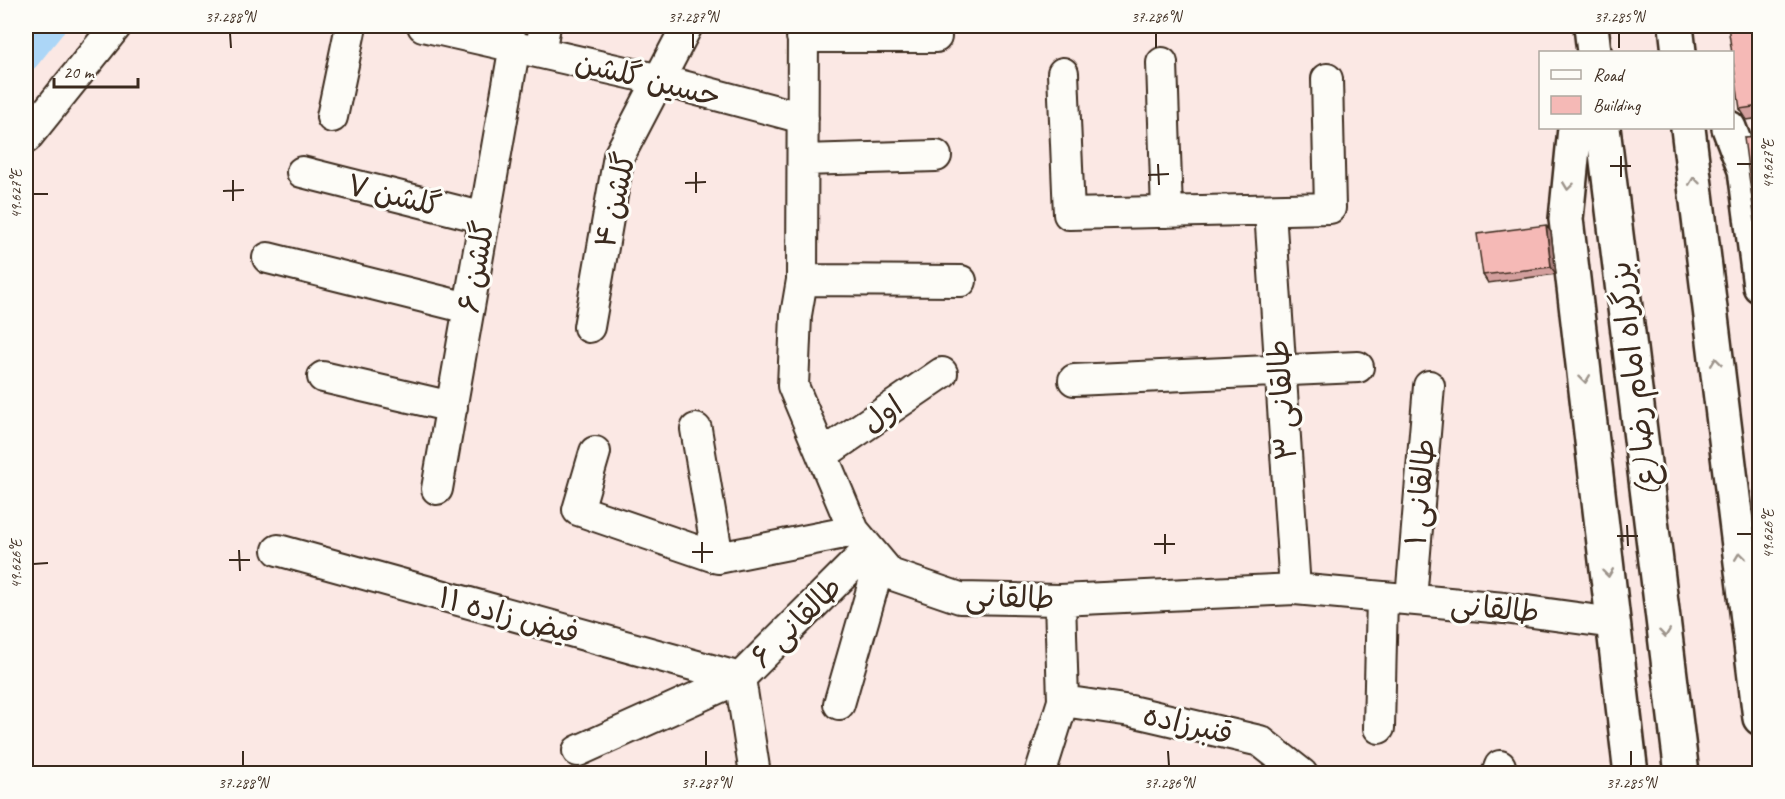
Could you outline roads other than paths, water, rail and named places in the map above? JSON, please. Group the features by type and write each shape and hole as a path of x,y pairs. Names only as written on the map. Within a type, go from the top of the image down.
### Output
{"main road":[{"path":"1583,51 1589,26"},
{"path":"1589,26 1594,51"},
{"path":"1676,26 1679,51"},
{"path":"1684,26 1696,51"},
{"name":"بزرگراه امام رضا (ع)","path":"1575,129 1566,219 1631,774"},
{"name":"بزرگراه امام رضا (ع)","path":"1603,129 1682,774"},
{"path":"1688,129 1760,718"},
{"path":"1729,129 1746,170 1760,286"}],"street":[{"path":"26,138 116,26"},
{"path":"332,117 351,26"},
{"name":"حسین گلشن","path":"423,26 533,41 660,80 803,118"},
{"name":"گلشن ۴","path":"589,327 620,156 687,26"},
{"path":"839,704 868,548 822,455 793,386 796,315 802,280 803,31 936,37"},
{"name":"گلشن ۶","path":"437,489 485,218 533,41"},
{"path":"1162,63 1167,212"},
{"path":"1063,73 1069,214 1330,208 1326,79"},
{"path":"803,159 936,156"},
{"name":"گلشن ۷","path":"302,172 485,218"},
{"name":"طالقانی ۳","path":"1270,211 1295,589"},
{"path":"268,258 468,308"},
{"path":"802,280 961,281"},
{"path":"1074,380 1358,367"},
{"name":"اول","path":"822,455 942,373"},
{"path":"323,377 452,407"},
{"name":"طالقانی ۱","path":"1412,599 1429,386"},
{"path":"696,429 718,558"},
{"path":"596,452 578,510 718,558 868,548"},
{"name":"طالقانی","path":"868,548 890,574 960,598 1060,600 1295,589 1504,608 1614,623"},
{"name":"طالقانی ۶","path":"755,774 740,678 868,548"},
{"name":"فیض زاده ۱۱","path":"278,550 740,678"},
{"path":"1378,728 1382,597"},
{"path":"1040,774 1063,701 1060,600"},
{"path":"578,751 740,678"},
{"name":"قنبرزاده","path":"1063,701 1131,711 1260,741 1302,774"}],"waterway":[{"path":"26,57 51,26"}]}
